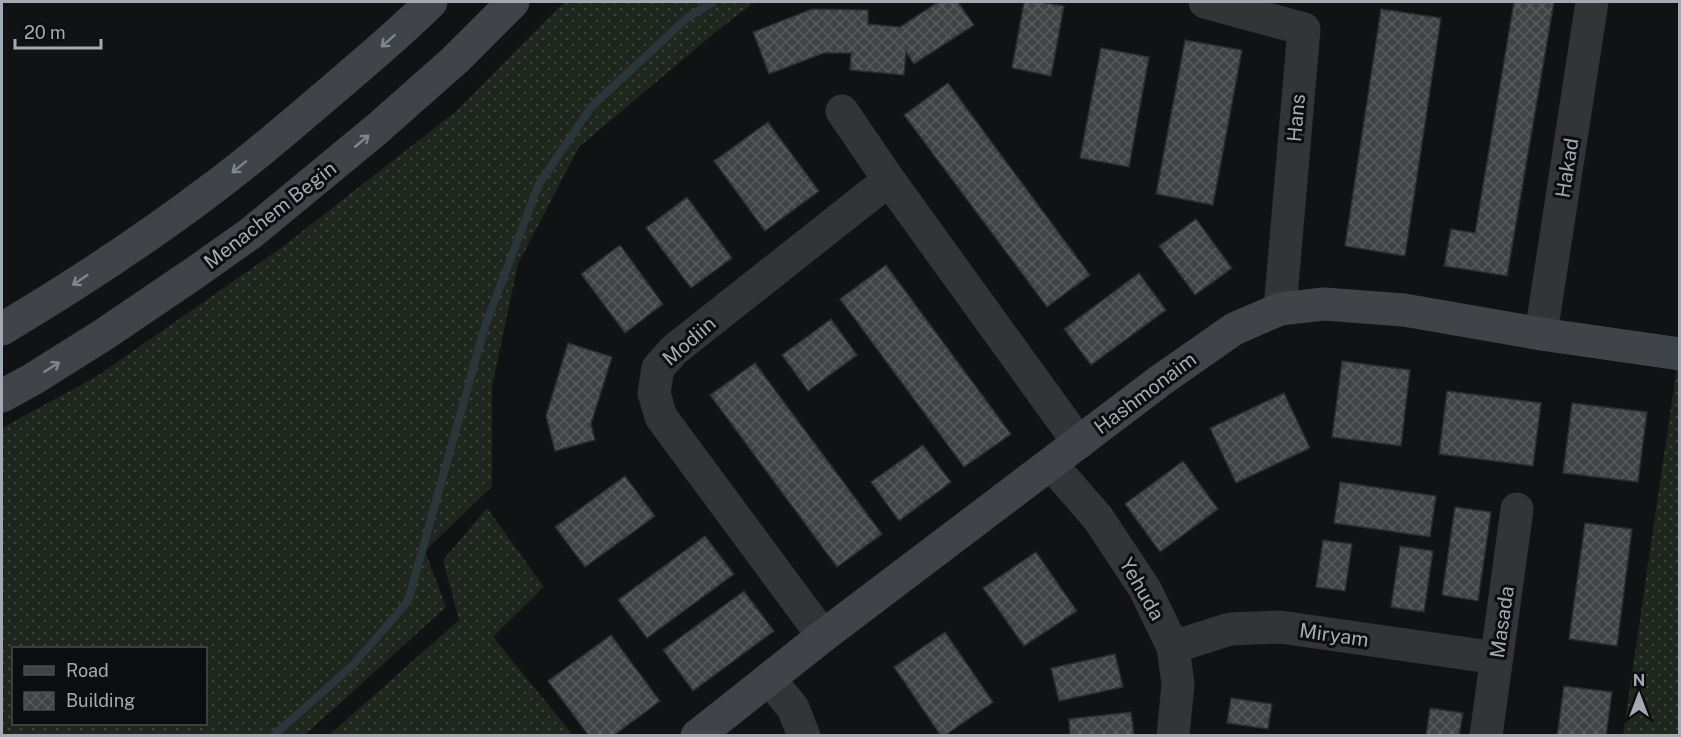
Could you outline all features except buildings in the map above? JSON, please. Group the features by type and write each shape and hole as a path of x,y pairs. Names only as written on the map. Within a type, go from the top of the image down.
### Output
{"main road":[{"path":"2,329 72,286 215,187 339,85 431,2"},
{"name":"Menachem Begin","path":"2,396 103,334 251,233 386,121 455,60 513,2"},
{"name":"Hashmonaim","path":"697,735 823,636 1161,380 1233,329 1280,309 1324,304 1404,310 1541,334 1680,354"}],"street":[{"name":"Hans","path":"1205,2 1304,29 1280,309"},
{"name":"Hakad","path":"1541,334 1592,2"},
{"path":"842,111 889,180 1079,443"},
{"name":"Modiin","path":"823,636 661,417 654,393 658,368 674,350 889,180"},
{"name":"Yehuda","path":"1051,464 1098,518 1145,589 1173,647 1178,684 1173,735"},
{"name":"Masada","path":"1486,735 1516,508"},
{"name":"Miryam","path":"1173,647 1230,629 1280,627 1497,658"},
{"path":"769,679 793,708 804,735"}],"shaded area":[{"path":"564,2 755,2 718,30 579,147 518,264 492,387 492,486 425,551 446,607 305,735 2,735 2,428 97,376 281,248 455,112"},
{"path":"1679,353 1679,735 1623,735"},
{"path":"487,508 544,587 493,637 573,735 329,735 459,620 443,560"}],"waterway":[{"path":"273,736 353,665 408,601 485,326 539,184 591,107 687,18 713,2"}]}
